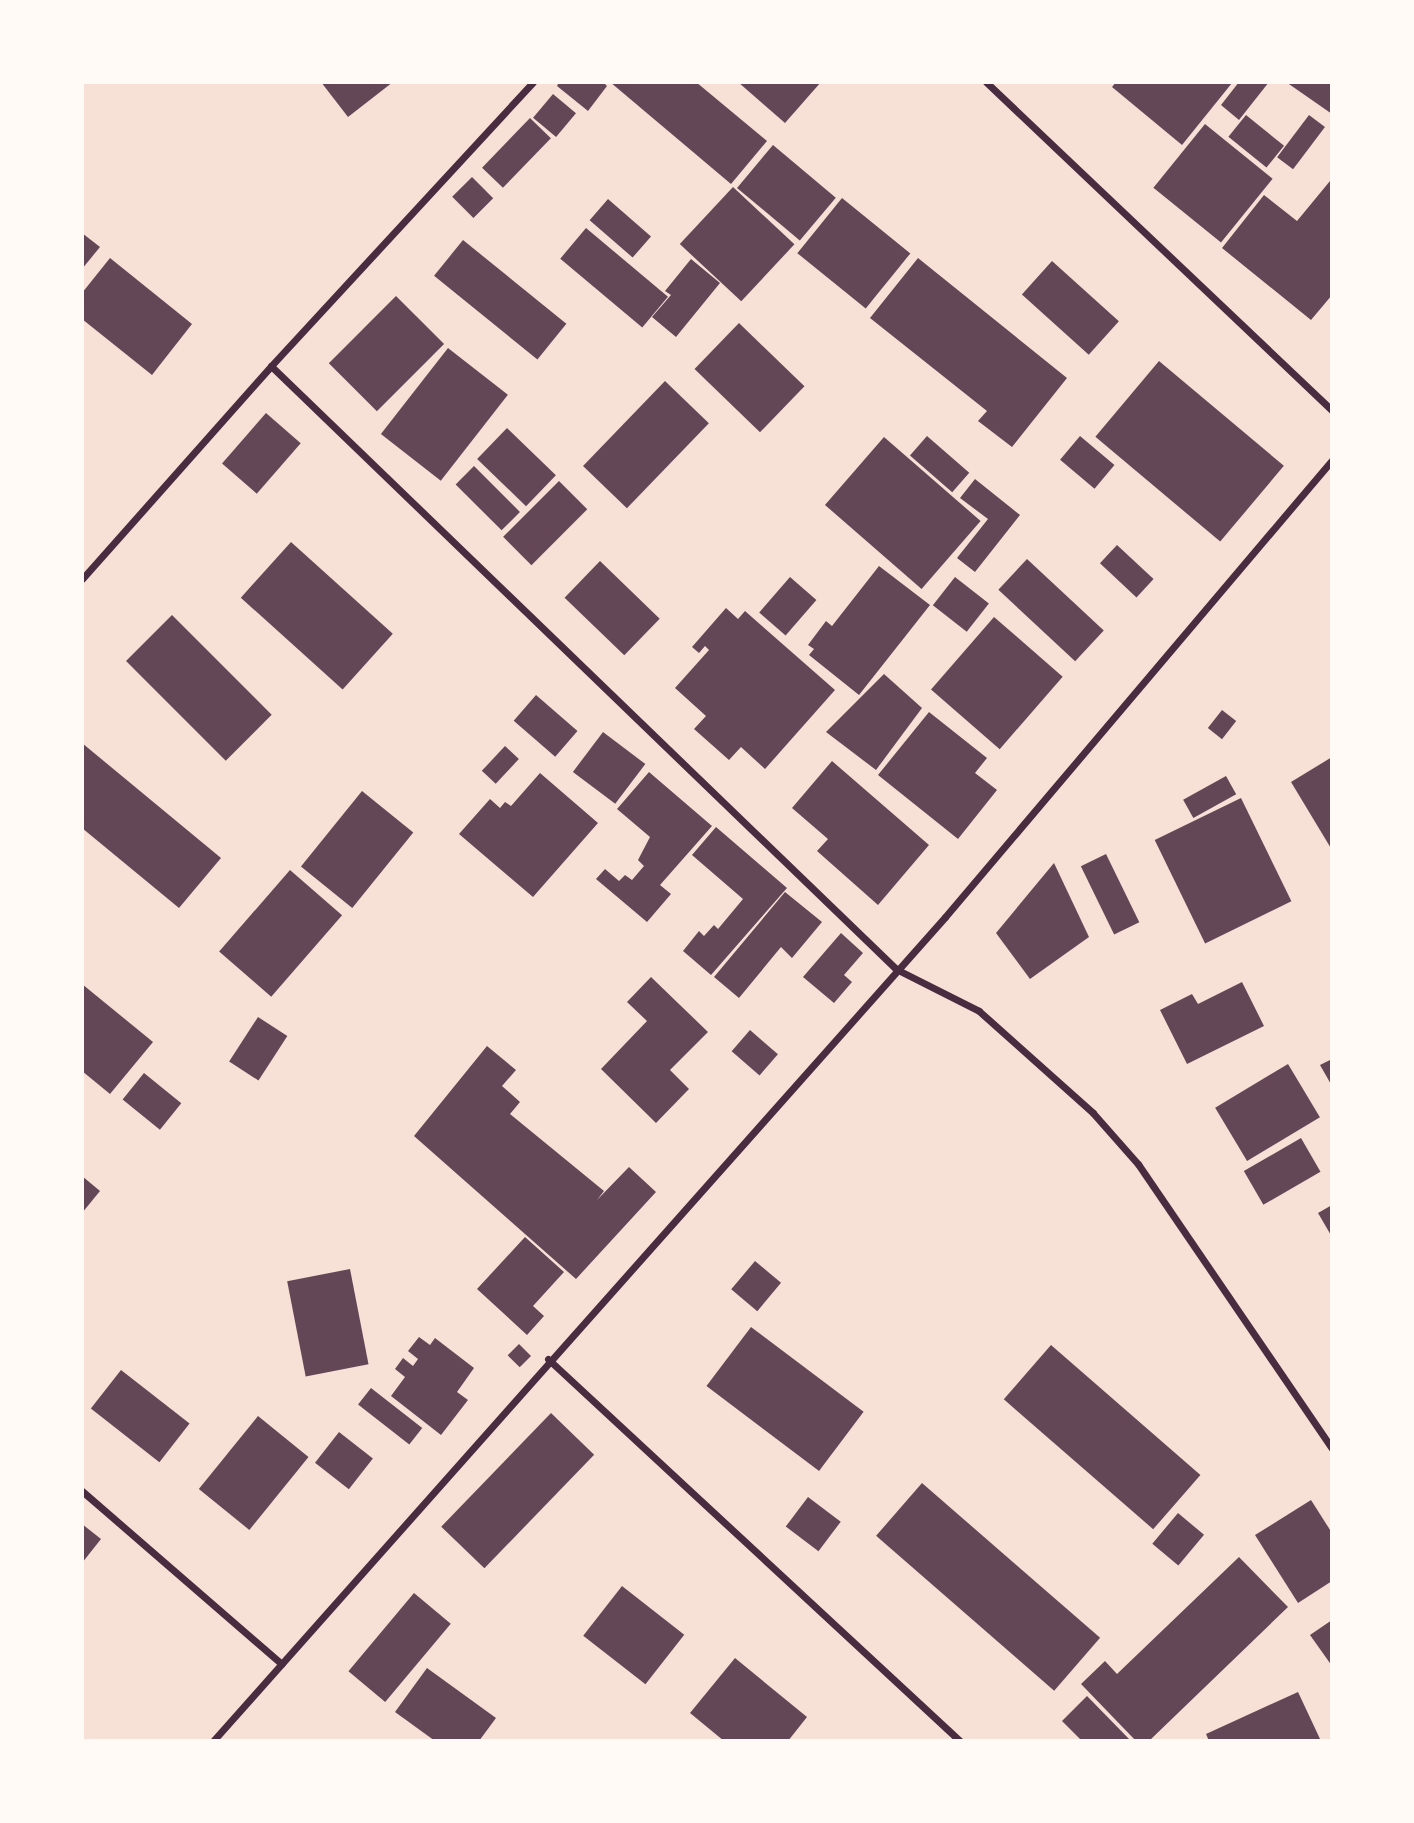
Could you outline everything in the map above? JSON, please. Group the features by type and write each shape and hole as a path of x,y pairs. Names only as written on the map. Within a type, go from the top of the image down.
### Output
{"street":[{"path":"82,579 271,366 533,82"},
{"path":"986,82 1332,410"},
{"path":"271,366 896,970 979,1011 1093,1113 1138,1164 1332,1448"},
{"path":"214,1741 548,1359 896,970 1332,460"},
{"path":"548,1359 960,1741"},
{"path":"82,1491 282,1664"}],"building":[{"path":"321,82 393,82 348,117"},
{"path":"559,82 603,82 607,86 588,111 557,86"},
{"path":"610,82 696,82 767,141 731,184"},
{"path":"738,82 821,82 785,123"},
{"path":"1116,82 1232,83 1182,145 1112,87"},
{"path":"1239,82 1269,82 1239,120 1221,105"},
{"path":"1286,82 1332,82 1332,114"},
{"path":"553,94 576,113 556,137 533,118"},
{"path":"1246,115 1284,146 1266,168 1228,137"},
{"path":"1309,115 1325,127 1293,169 1277,157"},
{"path":"530,118 551,138 503,188 482,168"},
{"path":"1205,124 1273,179 1221,242 1153,188"},
{"path":"773,145 836,198 800,241 737,188"},
{"path":"472,177 493,198 473,218 452,197"},
{"path":"1330,181 1332,295 1311,320 1222,248 1264,195 1297,221"},
{"path":"733,187 794,244 741,301 680,244"},
{"path":"842,198 910,253 866,309 797,253"},
{"path":"608,199 651,236 633,258 590,220"},
{"path":"586,228 668,297 642,327 560,259"},
{"path":"82,233 100,247 82,269"},
{"path":"463,240 566,324 537,359 434,276"},
{"path":"110,258 192,324 152,375 82,319 82,293"},
{"path":"918,258 1067,378 1012,447 978,421 987,411 870,318"},
{"path":"691,259 720,283 676,337 652,317 671,295 665,291"},
{"path":"1052,261 1119,321 1089,355 1022,294"},
{"path":"396,296 444,344 377,411 329,363"},
{"path":"739,323 804,386 760,432 695,369"},
{"path":"448,348 508,395 441,481 381,434"},
{"path":"1159,361 1284,466 1220,542 1095,437"},
{"path":"665,381 709,423 627,508 583,466"},
{"path":"266,413 301,443 257,494 222,464"},
{"path":"507,428 556,475 526,506 477,459"},
{"path":"927,436 969,473 952,492 910,456"},
{"path":"1080,436 1114,465 1095,489 1060,460"},
{"path":"884,437 981,521 922,589 825,505"},
{"path":"474,466 520,512 502,530 456,484"},
{"path":"975,479 1020,515 975,572 957,558 988,519 960,498"},
{"path":"559,481 587,509 531,565 503,537"},
{"path":"291,542 393,634 343,689 241,598"},
{"path":"1117,545 1154,579 1137,597 1100,563"},
{"path":"1027,559 1104,631 1075,661 998,590"},
{"path":"600,561 660,619 624,655 565,598"},
{"path":"879,566 930,605 859,695 809,655 814,649 808,645 826,621 832,626"},
{"path":"790,577 816,600 786,635 759,612"},
{"path":"955,577 989,603 967,632 933,605"},
{"path":"726,608 738,619 745,611 835,690 765,769 741,747 729,760 694,729 706,716 675,688 709,650 705,646 699,653 692,647"},
{"path":"172,615 272,715 226,761 126,661"},
{"path":"994,617 1063,677 1000,749 931,689"},
{"path":"884,674 922,708 876,770 826,732"},
{"path":"536,695 578,731 555,757 514,721"},
{"path":"1222,710 1236,721 1222,739 1208,728"},
{"path":"929,712 987,758 975,773 997,790 958,839 878,775"},
{"path":"603,732 645,764 615,804 573,772"},
{"path":"82,743 221,858 179,908 82,828"},
{"path":"505,746 519,759 496,784 482,771"},
{"path":"1332,757 1332,850 1291,782"},
{"path":"832,761 929,845 878,905 817,851 828,839 792,808"},
{"path":"649,772 712,826 660,885 671,894 647,922 596,879 605,869 619,881 625,875 632,880 644,866 638,860 650,837 617,809"},
{"path":"540,773 598,823 533,897 459,834 490,799 500,808 505,802 511,806"},
{"path":"1226,776 1236,794 1193,818 1183,800"},
{"path":"362,791 413,833 352,908 301,866"},
{"path":"1241,798 1291,901 1205,943 1155,840"},
{"path":"716,827 787,888 711,975 683,951 699,931 704,936 714,925 718,929 743,899 692,855"},
{"path":"1106,854 1139,922 1114,935 1081,866"},
{"path":"1054,863 1089,937 1030,979 996,933"},
{"path":"290,870 342,915 271,997 219,952"},
{"path":"785,892 822,922 792,958 781,947 739,998 714,977"},
{"path":"841,933 863,953 844,975 852,982 834,1003 803,977"},
{"path":"651,977 708,1032 670,1070 689,1089 656,1123 601,1069 647,1021 627,1002"},
{"path":"1242,982 1264,1026 1187,1064 1160,1010 1192,994 1198,1004"},
{"path":"82,984 153,1042 110,1094 82,1071"},
{"path":"258,1017 287,1036 258,1081 229,1061"},
{"path":"750,1030 778,1054 760,1075 732,1051"},
{"path":"487,1046 516,1070 502,1086 520,1102 510,1114 604,1191 597,1200 629,1167 656,1192 576,1279 414,1136"},
{"path":"1332,1059 1332,1086 1320,1065"},
{"path":"1288,1064 1320,1117 1247,1161 1215,1108"},
{"path":"144,1073 181,1103 160,1130 123,1099"},
{"path":"1301,1138 1320,1172 1263,1205 1244,1171"},
{"path":"82,1176 100,1191 82,1213"},
{"path":"1332,1205 1332,1237 1318,1213"},
{"path":"525,1237 564,1272 533,1306 544,1316 527,1335 477,1289"},
{"path":"755,1261 781,1283 757,1311 731,1289"},
{"path":"350,1269 369,1364 306,1376 287,1281"},
{"path":"751,1327 864,1412 819,1471 706,1386"},
{"path":"419,1337 430,1345 435,1338 474,1368 457,1392 468,1400 441,1435 391,1396 405,1377 395,1369 403,1358 413,1366 418,1359 408,1351"},
{"path":"519,1344 531,1356 520,1367 508,1355"},
{"path":"1051,1345 1200,1475 1153,1529 1004,1399"},
{"path":"121,1370 190,1424 159,1462 91,1409"},
{"path":"371,1388 422,1428 409,1445 358,1405"},
{"path":"551,1413 594,1455 484,1568 441,1527"},
{"path":"258,1416 309,1457 249,1530 199,1489"},
{"path":"339,1432 373,1458 349,1489 315,1463"},
{"path":"922,1483 1100,1638 1054,1691 876,1536"},
{"path":"808,1497 841,1522 818,1551 786,1527"},
{"path":"1311,1500 1332,1533 1332,1581 1298,1603 1255,1535"},
{"path":"1178,1513 1204,1535 1178,1565 1152,1544"},
{"path":"82,1524 101,1539 82,1563"},
{"path":"1239,1557 1288,1607 1149,1741 1136,1741 1081,1684 1105,1661 1117,1674"},
{"path":"622,1586 684,1635 645,1684 583,1636"},
{"path":"414,1593 451,1624 385,1702 348,1671"},
{"path":"1332,1620 1332,1666 1310,1635"},
{"path":"735,1658 807,1717 788,1741 724,1741 690,1713"},
{"path":"427,1668 496,1718 479,1741 435,1741 395,1712"},
{"path":"1298,1692 1321,1741 1209,1741 1206,1734"},
{"path":"1087,1696 1131,1741 1082,1741 1062,1721"}]}
